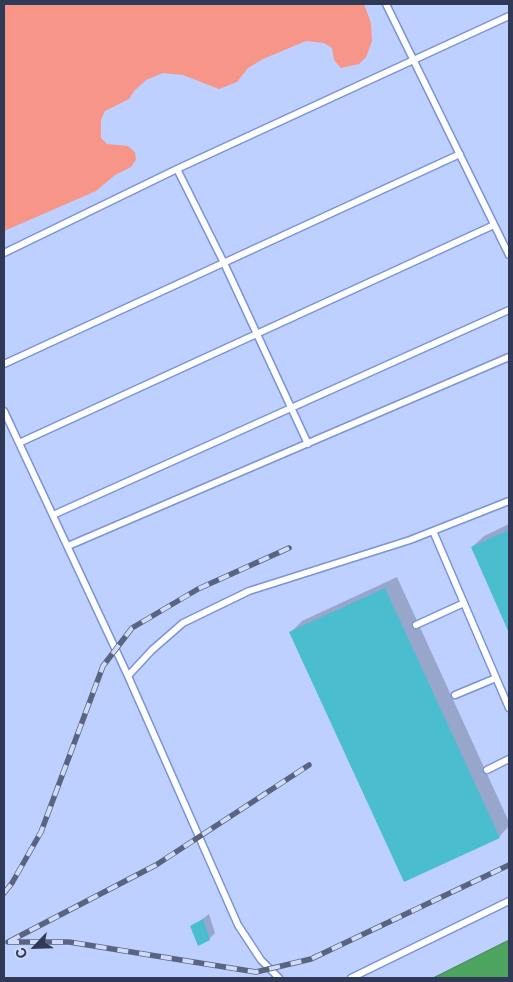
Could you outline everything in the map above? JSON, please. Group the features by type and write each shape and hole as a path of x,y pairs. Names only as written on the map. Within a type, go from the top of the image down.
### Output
{"lane":[{"path":"386,4 509,255"},
{"path":"4,253 177,168 509,16"},
{"path":"4,364 460,154"},
{"path":"177,168 224,263 308,444"},
{"path":"19,443 494,225"},
{"path":"53,515 509,310"},
{"path":"68,546 509,357"},
{"path":"4,411 128,676 238,925 261,960 280,978"},
{"path":"128,676 152,650 183,623 249,591 433,531 509,501"},
{"path":"433,531 509,708"},
{"path":"416,625 464,603"},
{"path":"455,695 496,678"},
{"path":"487,770 509,759"},
{"path":"351,978 509,901"}],"shaded area":[{"path":"4,4 509,4 509,940 433,978 4,978"},
{"path":"4,4 364,4 371,23 372,41 366,57 359,64 341,68 334,60 332,48 324,43 306,41 263,59 248,68 237,82 219,89 183,75 163,73 146,80 134,91 129,99 105,111 101,120 101,138 107,144 128,146 135,152 136,160 131,167 115,175 96,191 4,231"},
{"path":"509,940 509,978 433,978"}],"building":[{"path":"509,530 509,633 471,547"},
{"path":"385,588 500,838 404,882 289,632"},
{"path":"203,919 210,940 198,946 190,926"}],"railway":[{"path":"4,893 12,883 41,832 103,666 132,628 198,589 289,548"},
{"path":"10,941 156,865 309,765"},
{"path":"8,942 69,942 256,972 311,959 509,865"}]}
